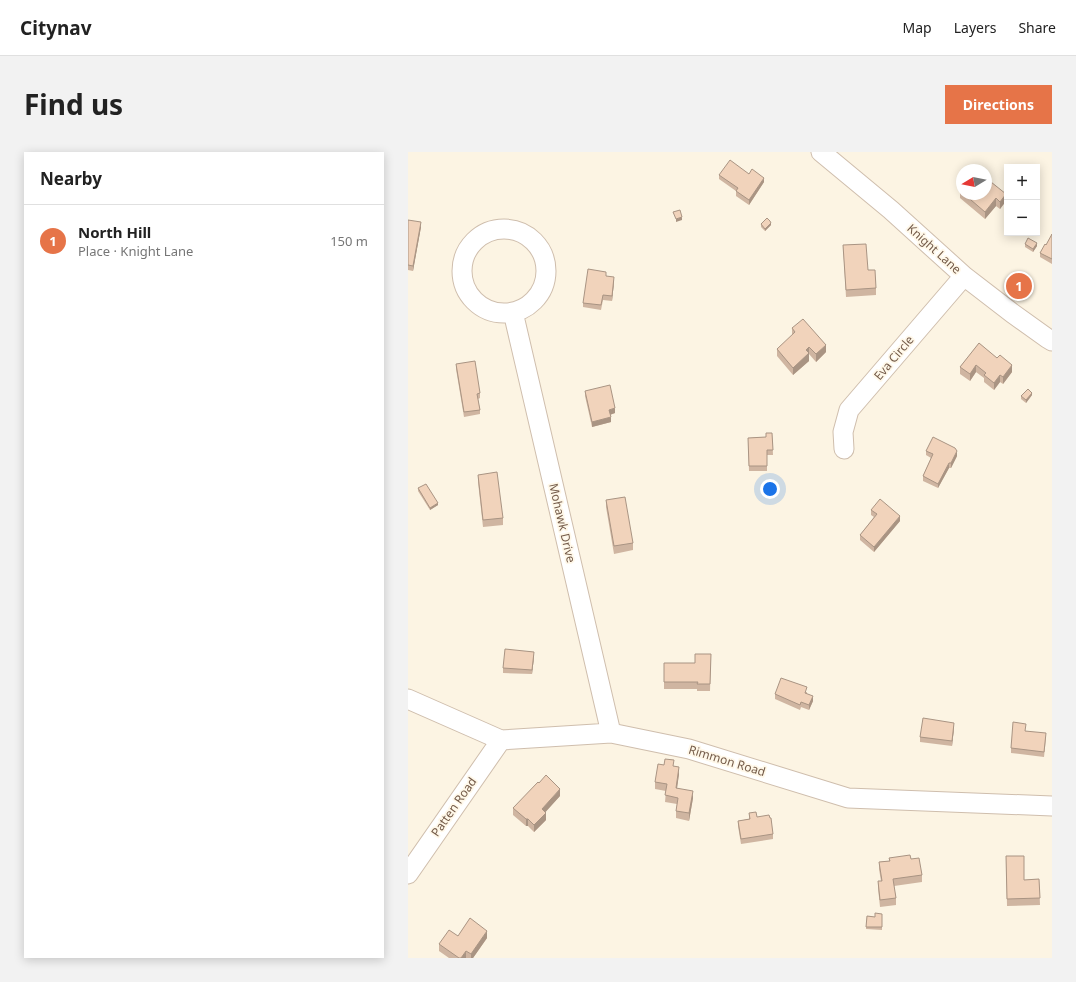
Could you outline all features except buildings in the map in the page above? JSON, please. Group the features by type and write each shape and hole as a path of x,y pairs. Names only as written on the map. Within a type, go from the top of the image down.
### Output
{"street":[{"name":"Knight Lane","path":"821,152 891,210 964,276 1012,313 1052,340"},
{"path":"509,229 526,235 539,247 545,260 546,278 539,295 530,305 513,312 499,313 481,306 471,297 463,280 463,261 469,248 482,235 494,230 509,229"},
{"name":"Eva Circle","path":"844,449 843,432 849,410 964,276"},
{"name":"Mohawk Drive","path":"513,312 611,734"},
{"name":"Rimmon Road","path":"408,699 501,740 611,734 689,749 848,798 1052,806"},
{"name":"Patten Road","path":"408,874 501,740"}],"place":[{"name":"North Hill","path":"1019,286"}]}
